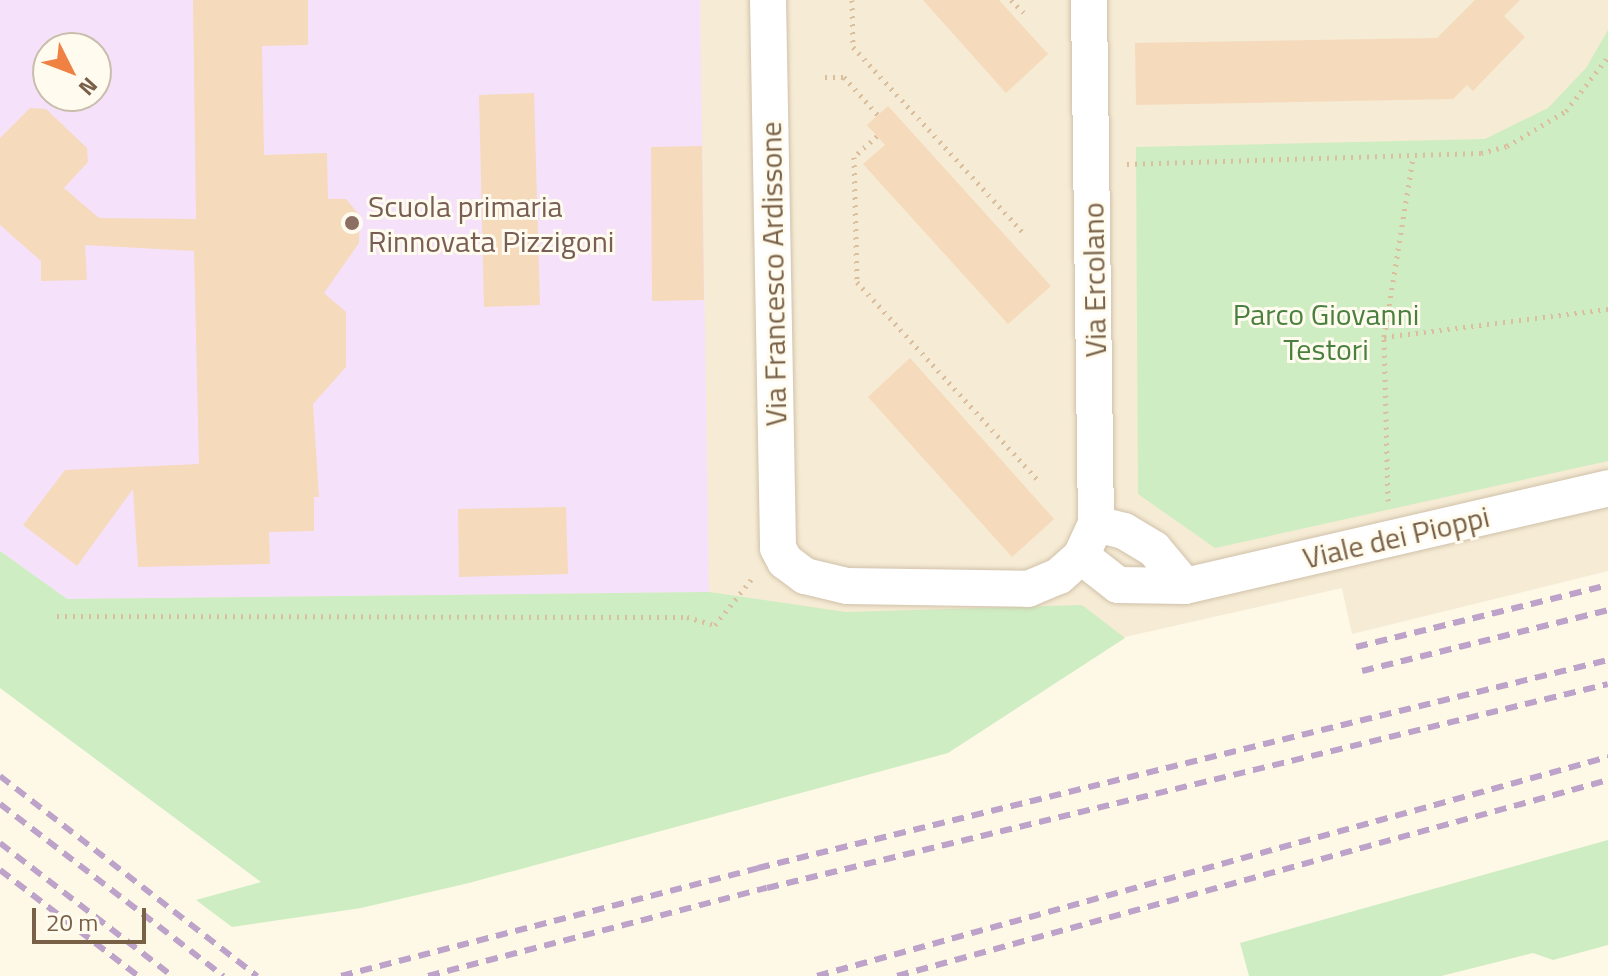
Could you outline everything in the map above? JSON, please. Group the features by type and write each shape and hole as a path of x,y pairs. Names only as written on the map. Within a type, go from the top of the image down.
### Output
{"street":[{"name":"Via Francesco Ardissone","path":"768,0 778,548"},
{"name":"Via Ercolano","path":"1088,540 1092,165 1089,0"},
{"name":"Viale dei Pioppi","path":"1088,540 1118,585 1185,586 1608,488"},
{"path":"778,548 785,561 805,576 847,586 1028,589 1059,576 1088,540 1124,531 1154,549 1185,586"}],"path":[{"path":"852,0 853,47 1025,235"},
{"path":"1011,0 1026,15"},
{"path":"1092,165 1481,153 1538,130 1566,111 1608,57"},
{"path":"825,77 844,77 878,115"},
{"path":"903,113 909,108"},
{"path":"877,136 854,157 857,282 1037,479"},
{"path":"1396,537 1388,509 1384,337 1413,157"},
{"path":"1384,337 1608,309"},
{"path":"57,616 687,617 715,625 778,548"}],"shaded area":[{"path":"0,0 1608,0 1608,571 1352,634 1342,588 1125,637 1082,666 0,688"},
{"name":"Scuola primaria Rinnovata Pizzigoni","path":"0,0 700,0 709,592 67,599 0,551"}],"green space":[{"name":"Parco Giovanni Testori","path":"1608,30 1608,461 1215,548 1138,494 1136,147 1485,139 1548,108 1586,68"},
{"path":"0,551 67,599 709,592 846,612 1082,605 1125,638 948,753 469,883 361,908 232,927 196,900 261,882 0,688"},
{"path":"1608,840 1608,945 1553,960 1533,953 1441,976 1249,976 1240,943"}],"building":[{"path":"193,0 308,0 308,45 262,46 264,155 327,153 328,199 346,199 360,216 359,243 324,293 346,312 346,367 313,404 319,497 314,497 314,531 269,532 270,564 138,567 133,489 77,566 23,525 65,470 199,464 194,251 85,245 87,280 41,281 41,261 0,225 0,138 30,108 32,112 49,112 87,148 88,162 64,188 99,218 196,219"},
{"path":"923,0 999,0 1048,54 1006,93"},
{"path":"1475,0 1520,0 1504,16 1525,37 1473,91 1467,85 1453,99 1136,105 1135,43 1437,38"},
{"path":"534,93 540,305 484,307 479,95"},
{"path":"888,106 1051,286 1008,324 863,164 885,145 867,125"},
{"path":"702,146 704,300 652,301 651,147"},
{"path":"910,358 1054,519 1012,557 868,397"},
{"path":"566,507 568,574 459,577 458,509"}],"railway":[{"path":"1356,647 1608,585"},
{"path":"1362,671 1608,610"},
{"path":"341,976 758,868 1608,660"},
{"path":"428,976 767,888 1608,684"},
{"path":"817,976 1608,757"},
{"path":"0,776 257,976"},
{"path":"897,976 1608,780"},
{"path":"0,804 223,976"},
{"path":"0,843 172,976"},
{"path":"0,870 138,976"}],"place":[{"name":"Scuola primaria Rinnovata Pizzigoni","path":"352,223"}]}
